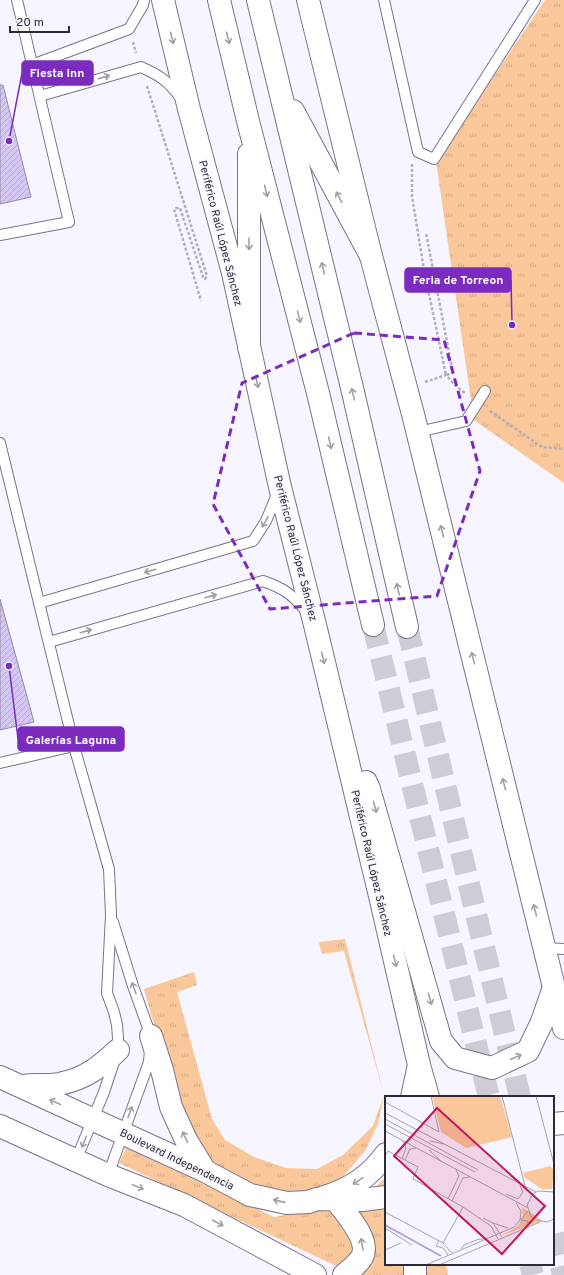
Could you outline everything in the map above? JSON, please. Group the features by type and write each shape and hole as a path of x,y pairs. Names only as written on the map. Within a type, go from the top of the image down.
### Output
{"main road":[{"name":"Periférico Raúl López Sánchez","path":"163,0 189,109 233,273 280,487 315,625 419,1065 428,1096"},
{"path":"219,0 248,121 318,393 373,625"},
{"path":"258,0 307,197 407,627"},
{"path":"308,0 371,256 554,949 554,986 564,1028"},
{"path":"277,81 371,256"},
{"path":"248,121 249,347"},
{"path":"341,733 369,789 441,1042 455,1058 492,1068 528,1051 542,1022 554,986"},
{"path":"151,1036 162,1070 171,1107 186,1140 205,1171"},
{"path":"5,1080 29,1085 59,1084 85,1076 101,1066 118,1050"},
{"path":"412,1096 419,1065"},
{"name":"Boulevard Independencia","path":"5,1080 205,1171 250,1195 287,1203 327,1200 362,1200 385,1197"},
{"path":"554,1124 564,1123"},
{"path":"0,1126 108,1175 184,1205 315,1275"},
{"path":"344,1275 362,1257 364,1248 362,1239 357,1228 327,1200 334,1194 359,1181 379,1164 385,1155"}],"lane":[{"path":"0,235 69,222 17,0"},
{"path":"32,65 129,29 144,0"},
{"path":"384,0 418,152 434,159 535,0"},
{"path":"40,96 141,67 172,85 189,109"},
{"path":"418,432 466,421 485,391"},
{"path":"0,443 74,746 109,869 111,916 107,993 117,1025 118,1050 104,1092 76,1160"},
{"path":"39,603 254,541 266,521 280,487"},
{"path":"49,642 263,581 280,588 298,602 315,625"},
{"path":"0,763 74,746"},
{"path":"108,1175 149,1062 151,1036 133,986 111,916"}],"path":[{"path":"129,29 207,276 205,279 203,277 180,208 176,208 174,209 201,301"},
{"path":"418,152 412,164 412,196 424,270 446,375 453,373 426,233"}],"highlighted area":[{"path":"354,333 444,340 480,471 437,596 270,609 213,504 242,383"}],"green space":[{"path":"545,0 564,0 564,483 474,420 436,162"},
{"path":"345,939 384,1095 344,951 322,954 319,942"},
{"path":"194,972 197,985 177,992 212,1119 225,1140 254,1157 286,1168 317,1169 343,1155 373,1126 384,1095 378,1124 365,1151 340,1180 322,1191 292,1196 221,1176 187,1143 144,989"},
{"path":"126,1148 274,1217 350,1204 362,1200 385,1178 385,1265 446,1265 448,1275 355,1275 119,1163"}],"building":[{"path":"0,85 3,85 31,197 0,204"},
{"path":"0,599 34,722 0,730"}],"tunnel":[{"path":"373,625 489,1096"},
{"path":"407,627 520,1096"},
{"path":"554,1238 563,1275"},
{"path":"530,1265 533,1275"}],"place":[{"name":"Fiesta Inn","path":"9,141"},
{"name":"Feria de Torreon","path":"512,325"},
{"name":"Galerías Laguna","path":"9,666"}]}
